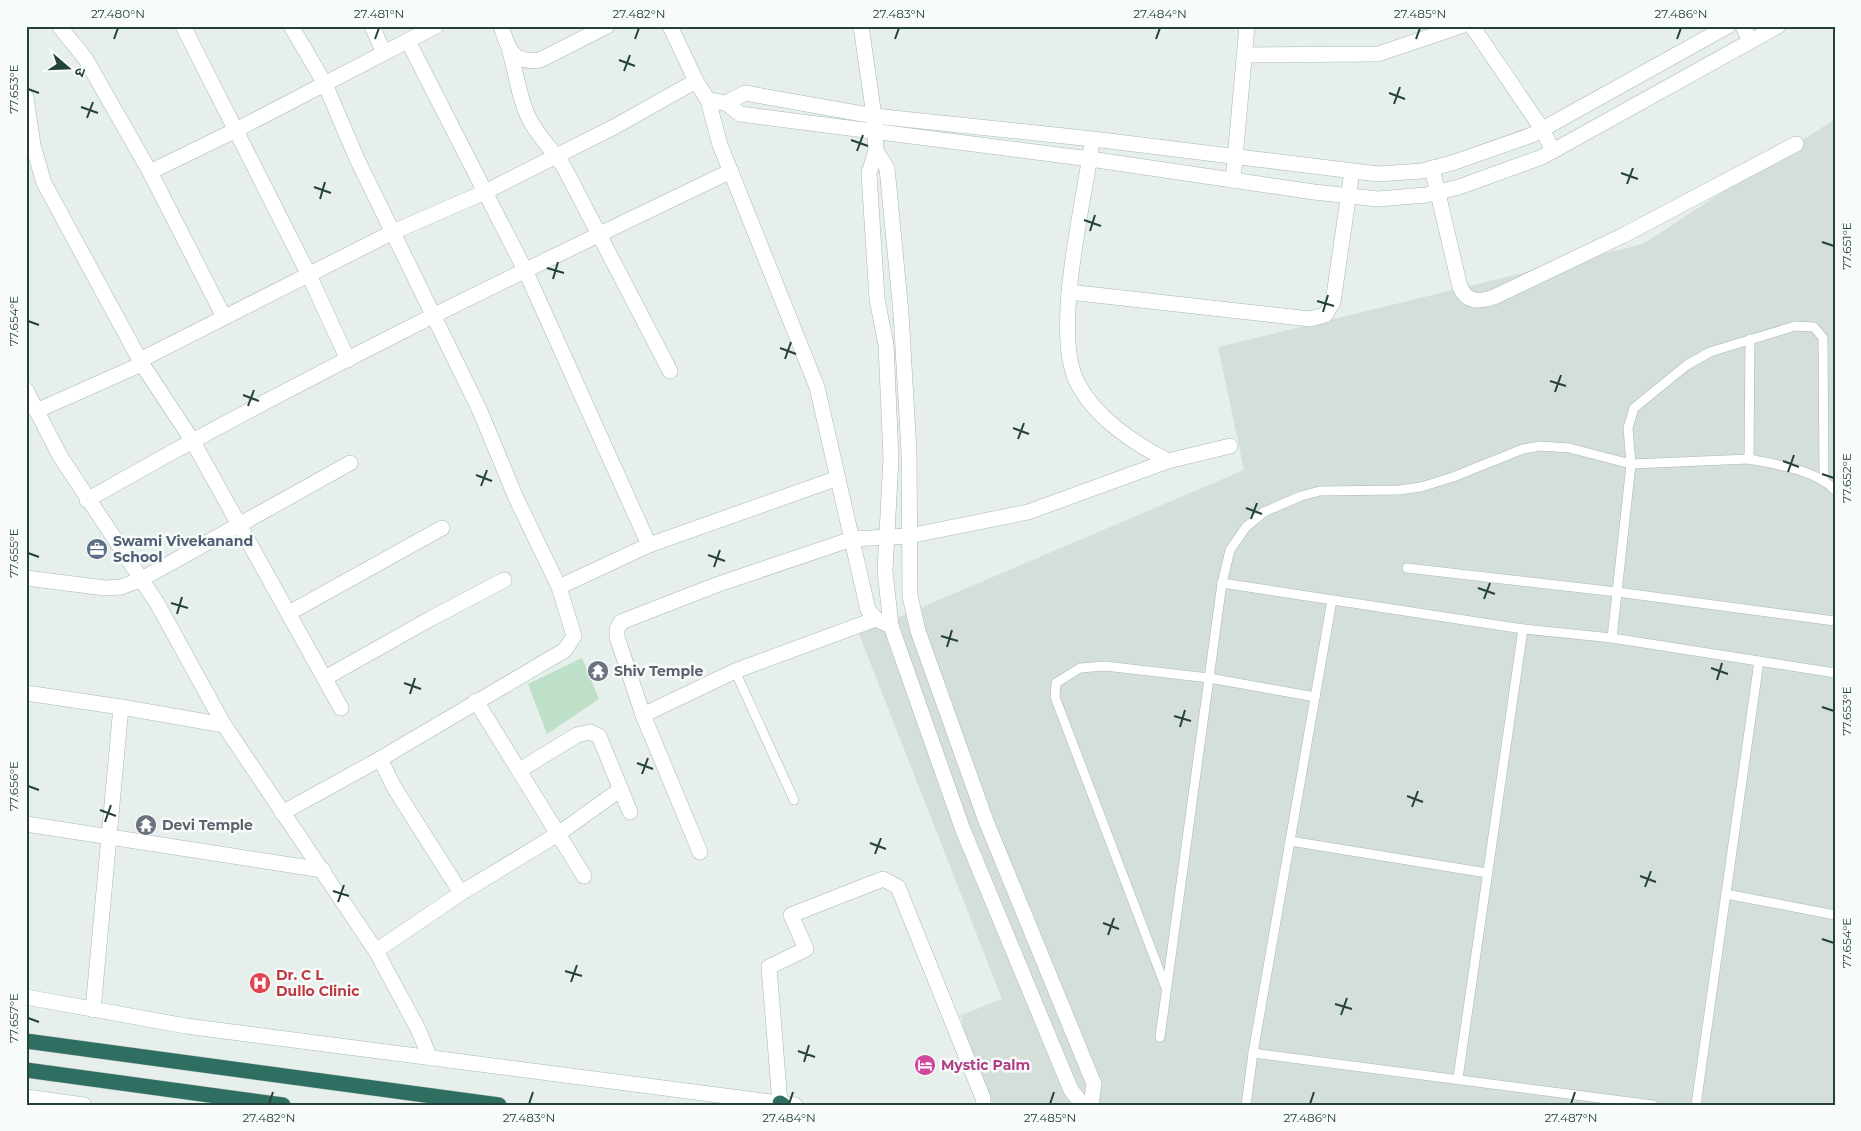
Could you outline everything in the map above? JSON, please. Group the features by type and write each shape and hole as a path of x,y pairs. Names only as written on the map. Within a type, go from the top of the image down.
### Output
{"highway":[{"path":"26,1041 499,1105"},
{"path":"26,1070 283,1105"}],"street":[{"path":"59,26 85,58 150,172 224,317"},
{"path":"183,26 308,274 348,360"},
{"path":"282,813 380,759 565,650 572,642 574,636 572,624 559,587 516,498 480,411 433,318 324,84 291,26"},
{"path":"372,26 384,53"},
{"path":"150,172 236,130 436,26"},
{"path":"500,26 510,52 529,120 537,133 557,154 670,371"},
{"path":"510,52 520,59 529,62 540,60 607,26"},
{"path":"670,26 696,81 708,100 720,145 817,387 868,610 876,619 891,626"},
{"path":"861,26 874,116 876,152 869,173 876,282 886,345 890,458 885,571 891,626 964,830 1071,1090 1083,1105"},
{"path":"1232,180 1247,26"},
{"path":"1244,55 1378,54 1461,26"},
{"path":"1472,26 1542,129 1553,151"},
{"path":"708,100 726,102 745,92 874,116 1093,139 1378,174 1432,168 1452,163 1542,129 1728,26"},
{"path":"1743,26 1750,41"},
{"path":"726,102 740,114 874,133 1090,159 1378,199 1438,192 1542,158 1778,26"},
{"path":"408,41 526,272 649,545"},
{"path":"36,411 141,362 224,317 393,232 485,192 557,154 614,127 696,81"},
{"path":"26,97 33,145 44,183 141,362 192,440 342,708"},
{"path":"1093,139 1069,292 1068,358 1077,383 1096,409 1118,429 1145,449 1168,461"},
{"path":"1432,168 1460,287 1467,297 1478,301 1494,297 1622,236 1796,144"},
{"path":"876,152 887,168 896,278 901,313 909,452 910,596 918,631 986,821 1094,1084 1091,1105"},
{"path":"87,500 192,440 302,381 732,171"},
{"path":"1069,292 1310,319 1325,315 1334,302 1352,172"},
{"path":"876,282 896,278"},
{"path":"26,390 87,500 170,624 224,725 376,951 418,1030 430,1058"},
{"path":"700,852 643,715 617,636 617,629 621,622 716,585 852,539 909,536 1028,512 1168,461 1230,446"},
{"path":"26,578 105,588 121,587 140,580 350,463"},
{"path":"559,587 649,545 838,478"},
{"path":"288,613 442,528"},
{"path":"325,678 430,618 504,580"},
{"path":"643,715 735,672 876,619"},
{"path":"26,693 224,725"},
{"path":"476,701 584,876"},
{"path":"93,1010 121,707"},
{"path":"520,770 577,735 590,732 600,736 630,812"},
{"path":"935,751 959,744"},
{"path":"380,759 395,789 461,893"},
{"path":"376,951 461,893 558,834 621,788"},
{"path":"26,824 109,835 323,870"},
{"path":"781,1104 769,967 806,949 791,916 883,879 898,887 983,1098 984,1105"},
{"path":"26,997 186,1026 795,1105"},
{"path":"1038,1011 1061,1002"},
{"path":"26,1097 84,1105"}],"lane":[{"path":"1612,638 1631,464 1628,428 1634,408 1687,364 1710,352 1750,339 1795,326 1806,325 1814,327 1823,338 1824,479"},
{"path":"1749,458 1750,339"},
{"path":"1160,1037 1222,583 1230,550 1246,527 1264,512 1301,496 1320,492 1399,490 1420,487 1453,477 1523,449 1540,446 1569,448 1631,464 1749,458 1778,464 1824,479 1835,490"},
{"path":"1407,568 1618,592 1835,621"},
{"path":"1222,583 1522,629 1612,638 1835,673"},
{"path":"1246,1105 1253,1053 1332,600"},
{"path":"1458,1078 1522,629"},
{"path":"1696,1105 1759,660"},
{"path":"1166,990 1055,697 1054,686 1061,678 1080,668 1092,666 1209,678 1315,697"},
{"path":"735,672 794,800"},
{"path":"1290,841 1487,873"},
{"path":"1726,894 1835,915"},
{"path":"1253,1053 1458,1078 1653,1105"}],"shaded area":[{"path":"1835,119 1835,1105 977,1105 961,1015 1002,999 859,634 1244,470 1218,347 1643,244"}],"green space":[{"path":"582,658 599,699 547,734 528,684"}],"place":[{"name":"Swami Vivekanand School","path":"97,549"},
{"name":"Shiv Temple","path":"598,671"},
{"name":"Devi Temple","path":"146,825"},
{"name":"Dr. C L Dullo Clinic","path":"260,983"},
{"name":"Mystic Palm","path":"925,1065"}]}
